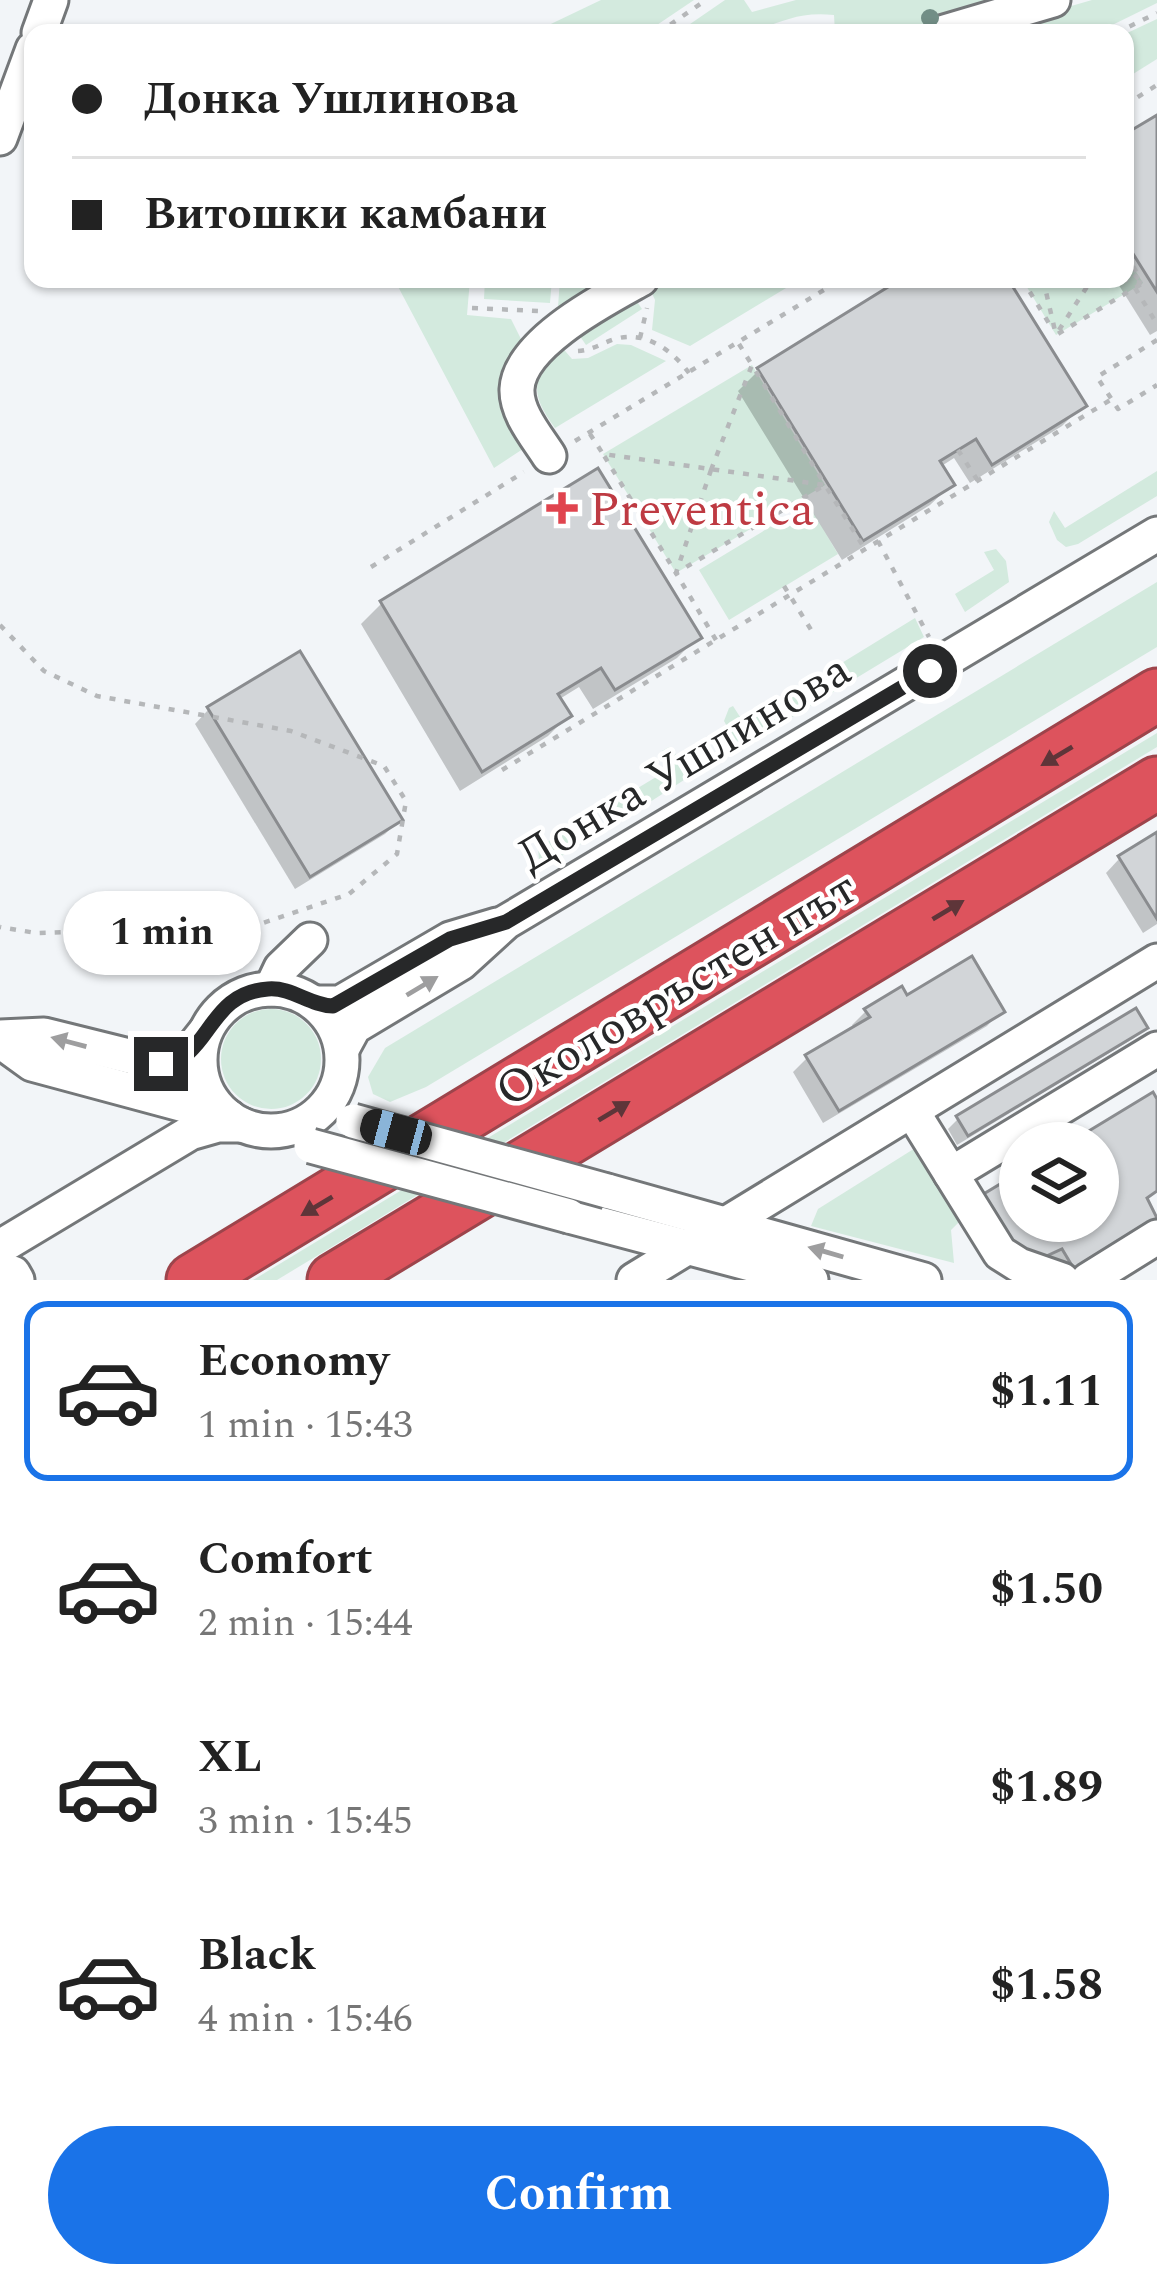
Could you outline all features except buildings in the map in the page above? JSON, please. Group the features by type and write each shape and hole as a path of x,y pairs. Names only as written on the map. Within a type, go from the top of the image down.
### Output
{"highway":[{"name":"Околовръстен път","path":"194,1280 1157,695"},
{"name":"Околовръстен път","path":"334,1280 1157,783"}],"street":[{"path":"972,24 1053,0"},
{"path":"0,139 24,74"},
{"path":"549,456 520,408 520,375 538,347 622,288"},
{"name":"Донка Ушлинова","path":"341,1065 354,1027 461,963 506,922 1157,534"},
{"name":"Донка Ушлинова","path":"315,1003 340,1003 450,939 506,922"},
{"path":"271,989 288,959 310,940"},
{"path":"634,1280 1157,961"},
{"path":"0,1039 44,1035 161,1064 186,1056 229,1002 271,989 299,994 315,1003 337,1031 342,1110 353,1120 924,1280"},
{"path":"206,1031 200,1066 229,1117 311,1146 811,1280"},
{"path":"0,1039 32,1064 271,1131 300,1125 324,1108 341,1065"},
{"path":"951,1174 1156,1052"},
{"path":"105,1084 139,1116 145,1132 133,1165"},
{"path":"912,1111 1000,1253 1062,1280"},
{"path":"0,1247 133,1165 229,1117"},
{"path":"1088,1280 1157,1237"},
{"path":"0,1280 13,1273 17,1280"}],"path":[{"path":"671,24 706,0"},
{"path":"1134,268 1143,283"},
{"path":"1134,274 1143,283"},
{"path":"1134,281 1143,283"},
{"path":"1056,335 1143,283"},
{"path":"370,567 828,288"},
{"path":"1027,288 1056,335"},
{"path":"1044,288 1056,335"},
{"path":"1056,335 1086,288"},
{"path":"1135,288 1157,323"},
{"path":"1157,340 1097,377 1118,409 1157,385"},
{"path":"739,343 865,549"},
{"path":"676,573 752,365"},
{"path":"502,770 1112,399"},
{"path":"590,433 716,640"},
{"path":"958,450 978,481"},
{"path":"603,454 825,485"},
{"path":"676,573 825,485"},
{"path":"878,541 930,638"},
{"path":"784,586 813,633"},
{"path":"0,625 44,671 98,696 291,731 384,766 406,801 397,854 349,894 254,926 36,933 0,927"}],"green space":[{"path":"601,0 694,0 658,24 551,24"},
{"path":"725,0 744,0 752,12 796,0 1016,0 948,24 834,24 834,15 820,14 775,24 690,24"},
{"path":"1092,0 1157,0 1114,24 1009,24"},
{"path":"1157,19 1157,59 1134,73 1134,30"},
{"path":"1134,268 1143,283 1056,335 1027,288 1134,288"},
{"path":"399,288 469,288 467,315 511,319 525,347 506,370 500,406 526,447 494,468"},
{"path":"485,288 551,288 550,303 484,299"},
{"path":"559,288 601,288 562,314"},
{"path":"650,288 786,288 690,346 652,330 655,300"},
{"path":"631,293 642,309 586,345 575,329"},
{"path":"617,344 631,345 666,361 555,428 541,405 537,386 551,357 560,345 572,359 588,358"},
{"path":"752,365 825,485 676,573 603,454"},
{"path":"1157,471 1157,496 1078,544 1066,547 1057,540 1049,522 1054,511 1065,528"},
{"path":"808,504 838,554 729,620 699,570"},
{"path":"996,549 1006,561 1009,582 965,612 955,594 994,570 984,552"},
{"path":"1157,582 1157,647 426,1087 390,1102 373,1094 368,1077 385,1048"},
{"path":"915,618 924,637 754,740 734,739 724,721 729,708 733,706 744,723"},
{"path":"1157,733 1157,747 277,1280 253,1280"},
{"path":"669,747 685,765 684,780 622,820 613,803 671,768 662,751"},
{"path":"574,826 584,842 550,863 539,860 538,848"},
{"path":"271,1009 290,1013 306,1024 317,1040 321,1059 317,1078 306,1094 290,1105 271,1109 252,1105 236,1094 225,1078 221,1059 225,1040 236,1024 252,1013"},
{"path":"920,1145 965,1216 951,1230 954,1263 811,1226 818,1209"}],"place":[{"name":"Preventica","path":"562,508"}],"route":[{"path":"161,1064 186,1056 216,1015 245,994 281,989 333,1006 450,939 506,922 930,671"}]}
